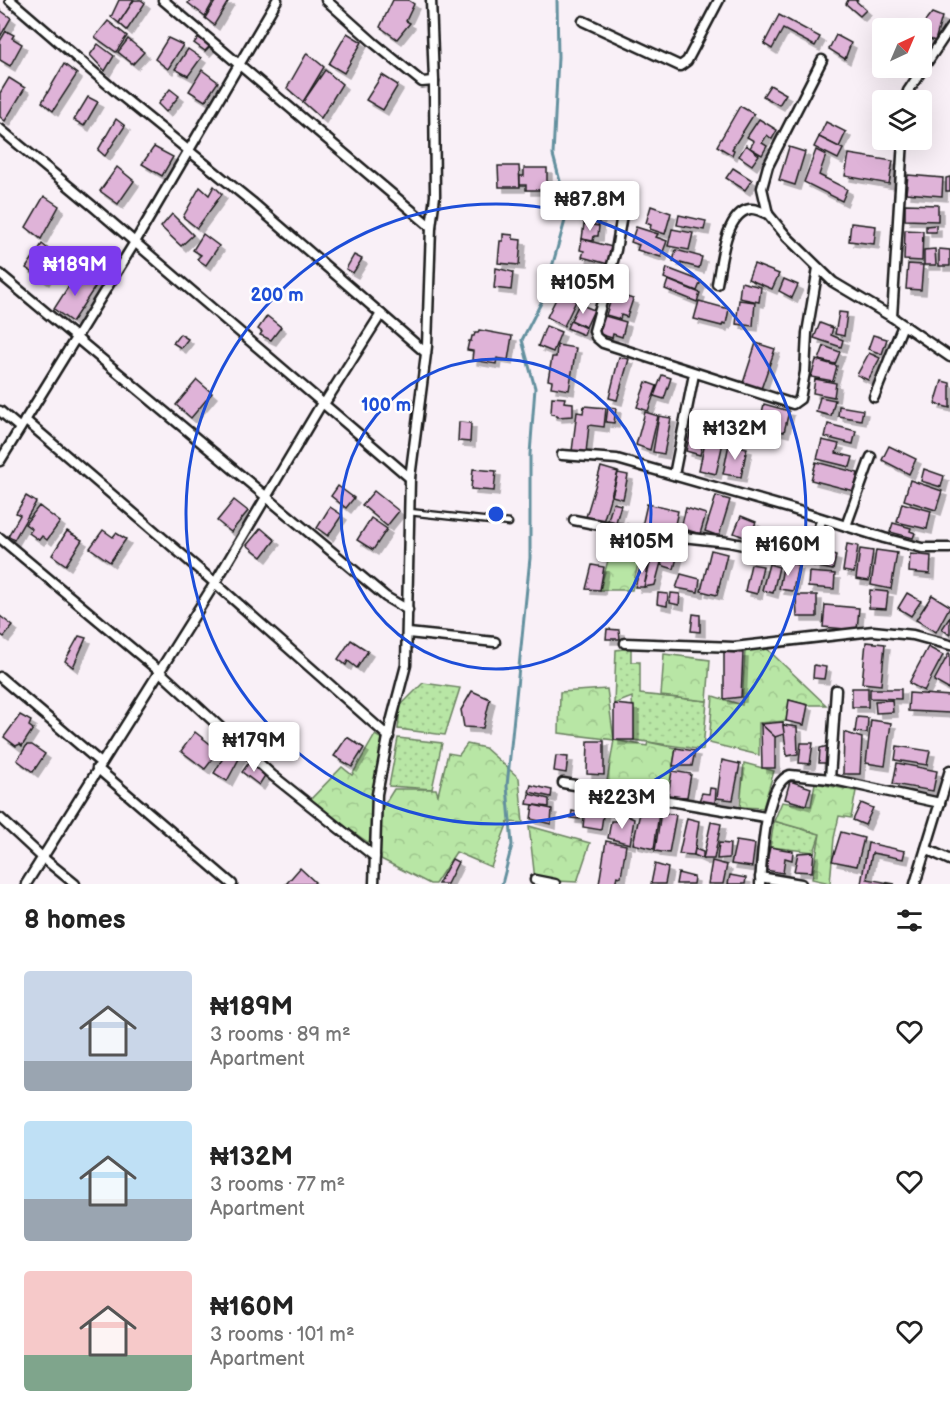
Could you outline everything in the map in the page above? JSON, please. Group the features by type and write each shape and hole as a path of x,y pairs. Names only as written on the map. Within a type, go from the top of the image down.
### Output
{"street":[{"path":"10,0 119,94 260,209 426,353"},
{"path":"163,0 431,227"},
{"path":"0,461 135,242 277,0"},
{"path":"326,0 374,44 422,81 435,81"},
{"path":"374,884 377,794 406,665 410,477 426,353 431,227 435,196 435,81 431,0"},
{"path":"583,21 680,66 687,61 719,0"},
{"path":"909,90 950,28"},
{"path":"822,60 768,166 762,188 768,214 787,237 833,282 892,317 950,357"},
{"path":"0,129 410,477"},
{"path":"892,317 902,150"},
{"path":"717,284 727,234 737,218 745,211 753,209 768,214"},
{"path":"622,215 616,250 594,332 596,337 603,343 694,374 793,404 800,399 806,372 807,333 818,268"},
{"path":"0,274 386,597 408,609"},
{"path":"26,884 381,314"},
{"path":"874,397 903,325"},
{"path":"674,475 694,374"},
{"path":"0,411 22,424 215,583 388,737"},
{"path":"562,455 617,459 922,548 950,548"},
{"path":"846,526 871,457"},
{"path":"574,520 636,532 728,542 797,556 804,554 811,546 822,519"},
{"path":"0,538 159,671 272,776 375,857"},
{"path":"625,643 734,647 873,631 913,635 950,645"},
{"path":"408,633 495,642"},
{"path":"0,677 232,884"},
{"path":"830,779 836,690"},
{"path":"915,884 950,770"},
{"path":"801,884 760,880 765,817 784,777 790,775 830,779 940,803"},
{"path":"562,783 765,817"},
{"path":"0,818 75,884"},
{"path":"926,849 950,860"},
{"path":"535,880 555,884"}],"lane":[{"path":"409,512 509,523"}],"green space":[{"path":"615,534 644,539 632,590 600,590"},
{"path":"764,646 826,705 808,705 789,700 786,721 759,723 759,755 709,743 713,696 742,705 745,651"},
{"path":"631,648 631,662 640,662 640,694 707,701 703,750 634,740 632,697 614,704 616,650"},
{"path":"664,654 710,660 707,701 661,696"},
{"path":"423,683 460,688 445,735 398,729 400,706"},
{"path":"607,689 614,740 559,733 560,692"},
{"path":"375,735 384,740 369,843 309,801 342,767 352,775"},
{"path":"398,738 442,743 432,789 389,786"},
{"path":"614,740 647,746 648,742 676,748 668,796 645,790 645,788 607,781"},
{"path":"467,744 485,748 519,778 523,823 508,822 491,867 456,852 435,884 430,884 379,858 381,810 394,789 436,789 438,795 448,753 459,755"},
{"path":"744,763 774,771 763,808 740,807"},
{"path":"815,783 856,791 851,818 839,816 834,838 830,883 812,879 820,834 774,821 782,802 811,806"},
{"path":"774,821 820,834 814,852 770,847"},
{"path":"529,826 590,843 577,882 535,880"}],"building":[{"path":"119,0 134,0 119,23 111,17"},
{"path":"134,0 141,0 145,3 127,30 119,23"},
{"path":"190,0 214,0 205,16 188,3"},
{"path":"216,0 229,0 214,25 205,18"},
{"path":"393,0 408,0 414,4 406,21 410,23 397,39 380,27"},
{"path":"848,0 858,0 856,1 866,10 860,16 846,4"},
{"path":"0,10 11,18 0,37"},
{"path":"932,13 942,17 935,41 932,40 932,18 928,18"},
{"path":"779,15 820,37 815,46 783,29 772,49 764,44"},
{"path":"108,21 127,36 116,52 95,37"},
{"path":"6,31 14,35 12,38 22,44 10,66 0,60 0,41"},
{"path":"347,33 362,42 344,73 329,64"},
{"path":"836,35 851,43 845,59 829,49"},
{"path":"199,37 211,45 205,51 194,43"},
{"path":"168,38 183,45 168,69 155,59"},
{"path":"128,39 144,52 133,64 118,52"},
{"path":"98,44 114,56 105,71 90,55"},
{"path":"188,49 201,58 188,76 175,69"},
{"path":"307,53 324,67 303,102 287,88"},
{"path":"64,64 77,74 53,111 42,102"},
{"path":"202,70 218,82 205,101 189,91"},
{"path":"325,70 342,84 321,118 303,102"},
{"path":"382,75 398,85 383,110 366,100"},
{"path":"9,78 25,88 5,121 0,117 0,93"},
{"path":"770,85 786,94 779,105 763,96"},
{"path":"170,89 179,96 166,112 158,104"},
{"path":"88,97 98,102 84,126 74,120"},
{"path":"740,106 754,114 732,149 734,150 732,155 717,146"},
{"path":"116,119 125,126 105,156 98,150"},
{"path":"759,119 777,130 772,139 767,135 762,143 767,146 762,155 750,148 754,141 747,137"},
{"path":"826,122 846,132 839,147 819,137"},
{"path":"819,137 843,149 838,159 814,147"},
{"path":"746,145 759,155 752,165 739,156"},
{"path":"154,147 173,157 162,176 142,164"},
{"path":"789,147 805,152 795,185 779,180"},
{"path":"816,150 826,155 819,175 847,189 842,201 804,182"},
{"path":"849,154 893,161 889,184 845,176"},
{"path":"498,166 519,166 520,187 499,187"},
{"path":"117,167 134,181 118,204 100,191"},
{"path":"524,168 547,168 547,190 526,190 526,185 520,185 520,176 524,176"},
{"path":"733,168 752,180 745,190 726,178"},
{"path":"908,175 943,178 942,196 906,193"},
{"path":"950,177 950,191 946,191 946,178"},
{"path":"214,186 222,194 197,228 183,217 200,187 209,195"},
{"path":"589,190 619,196 616,210 607,209 607,212 585,208"},
{"path":"44,196 59,206 41,239 26,227"},
{"path":"621,199 631,202 629,208 620,205"},
{"path":"905,204 938,205 938,221 905,220"},
{"path":"651,206 671,213 665,234 650,229 651,225 646,223"},
{"path":"586,210 601,212 598,226 584,223"},
{"path":"172,214 193,235 181,246 161,227"},
{"path":"679,215 706,221 704,230 677,225"},
{"path":"851,223 876,226 874,244 849,241"},
{"path":"584,224 599,226 598,236 594,236 593,241 582,239"},
{"path":"936,225 936,232 926,232 926,226"},
{"path":"636,227 658,234 656,237 667,241 661,257 637,250 639,245 631,242"},
{"path":"672,229 693,233 689,250 668,246"},
{"path":"905,230 923,231 922,261 904,260"},
{"path":"203,234 219,246 206,265 197,259 201,255 193,250"},
{"path":"503,234 513,235 513,239 521,240 519,265 498,263"},
{"path":"582,239 612,247 608,264 582,257 584,251 580,250"},
{"path":"42,244 58,257 44,280 26,268"},
{"path":"935,249 936,265 924,265 924,250"},
{"path":"939,249 950,250 950,266 939,266"},
{"path":"676,250 702,257 699,268 673,261"},
{"path":"354,255 362,259 353,273 346,269"},
{"path":"754,264 779,274 772,289 748,279"},
{"path":"908,264 923,265 921,290 906,289"},
{"path":"496,268 513,272 511,290 494,288"},
{"path":"667,268 701,281 697,291 664,278"},
{"path":"592,270 606,276 604,283 589,276"},
{"path":"77,273 97,284 72,322 54,309"},
{"path":"784,279 798,285 792,298 779,291"},
{"path":"668,280 700,293 697,302 665,289"},
{"path":"741,282 761,287 759,302 739,298"},
{"path":"559,293 576,301 564,326 547,317"},
{"path":"613,293 633,299 627,317 621,315 620,319 606,315"},
{"path":"739,300 755,302 753,326 736,324"},
{"path":"699,301 729,309 726,324 723,323 722,326 694,319"},
{"path":"579,304 594,310 586,327 571,320"},
{"path":"839,312 847,313 844,336 835,334"},
{"path":"267,316 281,327 271,340 260,335 262,332 258,329"},
{"path":"605,316 626,322 622,337 613,334 612,338 599,334"},
{"path":"570,321 586,328 584,335 567,328"},
{"path":"820,323 833,328 831,335 843,340 841,347 814,338"},
{"path":"546,326 561,332 553,352 538,346"},
{"path":"479,330 512,336 508,360 497,358 496,364 472,360 473,351 467,350 469,341"},
{"path":"180,334 188,339 181,348 173,343"},
{"path":"873,335 887,339 882,354 868,349"},
{"path":"756,343 775,349 761,389 743,383"},
{"path":"557,345 576,348 569,390 551,387 552,381 548,380 552,357 556,357"},
{"path":"824,346 840,352 835,364 819,360"},
{"path":"869,353 880,358 868,380 857,375"},
{"path":"619,357 629,359 617,400 609,398"},
{"path":"816,360 837,366 833,381 811,377"},
{"path":"662,375 671,378 664,399 654,396"},
{"path":"815,379 836,383 834,397 813,393"},
{"path":"197,380 212,393 191,418 176,405"},
{"path":"942,381 950,383 950,408 935,404"},
{"path":"646,382 657,386 648,411 637,407"},
{"path":"552,397 565,398 564,402 573,403 573,416 557,417 551,414"},
{"path":"820,397 835,400 831,416 816,412"},
{"path":"764,404 789,411 784,432 759,426"},
{"path":"584,406 606,408 604,427 589,425 586,453 572,451 577,412 583,413"},
{"path":"839,406 863,410 861,420 838,416"},
{"path":"608,407 616,408 614,423 606,422"},
{"path":"645,412 658,416 650,450 636,445"},
{"path":"659,416 671,418 664,454 653,452"},
{"path":"459,422 471,423 470,442 458,441"},
{"path":"828,424 856,431 853,444 825,437"},
{"path":"691,429 705,433 700,455 686,451"},
{"path":"707,434 724,438 716,474 699,470"},
{"path":"822,440 839,444 836,453 853,457 850,467 817,459"},
{"path":"729,444 747,448 741,477 723,474"},
{"path":"889,446 916,459 909,474 882,460"},
{"path":"816,462 858,473 854,491 811,480"},
{"path":"601,467 618,472 603,522 586,517"},
{"path":"473,469 496,471 494,491 471,489"},
{"path":"924,469 944,476 941,487 921,481"},
{"path":"618,473 628,475 623,499 612,496"},
{"path":"910,480 942,491 936,510 904,500"},
{"path":"338,486 354,498 346,508 331,496"},
{"path":"374,491 399,511 387,526 362,505"},
{"path":"26,496 36,502 14,540 8,536 20,515 16,513"},
{"path":"716,496 730,500 719,536 705,531"},
{"path":"234,500 248,511 231,532 217,521"},
{"path":"613,503 621,505 616,522 608,520"},
{"path":"902,503 931,511 927,529 897,522"},
{"path":"647,504 678,511 673,533 642,526"},
{"path":"39,506 60,522 47,540 42,536 39,540 29,533 32,529 25,524"},
{"path":"330,507 342,515 328,536 317,528"},
{"path":"686,508 706,514 700,534 681,528"},
{"path":"741,516 756,522 749,539 734,533"},
{"path":"371,518 387,529 373,550 357,540"},
{"path":"893,523 911,528 910,531 915,533 913,538 890,532"},
{"path":"261,528 275,540 262,557 247,545"},
{"path":"773,529 789,536 783,551 767,544"},
{"path":"103,530 113,537 116,533 126,539 110,562 90,548"},
{"path":"67,531 82,540 66,565 52,555"},
{"path":"847,544 858,546 854,573 843,571"},
{"path":"667,546 679,550 674,569 661,565"},
{"path":"654,548 664,551 655,585 644,587"},
{"path":"860,549 873,551 869,581 856,579"},
{"path":"711,550 727,554 717,595 701,591"},
{"path":"876,550 897,553 891,589 871,585"},
{"path":"818,551 836,556 833,570 814,566"},
{"path":"910,554 931,556 930,574 909,572"},
{"path":"642,560 649,562 644,587 635,587"},
{"path":"784,562 798,565 793,591 779,589"},
{"path":"751,564 763,566 757,594 745,591"},
{"path":"769,564 779,567 773,593 762,590"},
{"path":"592,565 604,567 600,590 586,589"},
{"path":"809,572 835,574 834,589 808,587"},
{"path":"681,574 700,579 698,592 676,588"},
{"path":"870,590 888,592 886,609 869,608"},
{"path":"658,593 668,594 667,606 657,604"},
{"path":"671,593 680,594 679,605 670,603"},
{"path":"907,593 921,601 911,616 898,608"},
{"path":"796,595 817,595 817,617 797,617"},
{"path":"932,595 950,606 936,632 916,620"},
{"path":"825,605 859,608 857,630 823,627"},
{"path":"693,614 700,615 700,632 691,631"},
{"path":"0,616 13,626 4,637 0,634"},
{"path":"950,617 950,635 942,629"},
{"path":"607,629 619,630 620,639 606,639"},
{"path":"79,636 86,638 73,667 65,661"},
{"path":"351,640 368,651 357,668 348,661 346,665 338,659"},
{"path":"866,642 885,644 881,685 862,683"},
{"path":"928,647 943,655 924,691 909,683"},
{"path":"724,652 743,653 741,697 724,699"},
{"path":"950,654 950,690 934,681"},
{"path":"814,665 826,667 824,679 813,678"},
{"path":"852,688 868,688 868,707 852,707"},
{"path":"870,689 901,689 901,699 870,698"},
{"path":"472,691 490,699 483,728 464,727 461,710"},
{"path":"909,693 950,696 950,713 908,711"},
{"path":"789,700 808,705 804,725 786,721"},
{"path":"892,700 893,712 876,713 875,701"},
{"path":"614,704 634,706 634,740 614,740"},
{"path":"20,715 31,721 29,726 33,729 22,746 20,744 16,746 4,737"},
{"path":"857,717 868,718 867,733 855,732"},
{"path":"871,720 891,723 885,766 866,763"},
{"path":"783,722 784,734 775,737 761,724"},
{"path":"761,724 775,737 775,768 762,768"},
{"path":"783,725 797,727 798,754 787,756"},
{"path":"195,732 219,751 205,769 181,751"},
{"path":"844,732 862,738 860,774 843,774"},
{"path":"347,737 364,748 352,767 334,756"},
{"path":"588,741 604,741 604,775 587,774"},
{"path":"801,743 813,743 810,764 799,763"},
{"path":"27,745 32,745 45,754 33,772 17,760"},
{"path":"828,746 830,763 819,763 820,748"},
{"path":"897,746 930,751 927,765 895,760"},
{"path":"229,748 241,755 227,781 214,773"},
{"path":"676,748 695,751 692,766 673,766"},
{"path":"556,756 568,757 566,773 554,771"},
{"path":"722,760 740,764 733,800 717,798"},
{"path":"250,761 266,774 259,785 242,772"},
{"path":"897,763 937,771 933,791 893,784"},
{"path":"672,771 691,774 687,797 668,796"},
{"path":"790,781 811,788 806,805 785,799"},
{"path":"531,785 552,790 551,797 529,792"},
{"path":"710,788 716,789 715,803 699,801 702,793 709,794"},
{"path":"529,794 549,799 549,807 527,804"},
{"path":"586,799 605,802 601,830 583,827"},
{"path":"861,803 873,808 865,825 853,820"},
{"path":"533,805 552,809 551,824 531,819"},
{"path":"572,811 581,813 580,819 571,818"},
{"path":"661,812 676,815 669,853 655,851"},
{"path":"640,813 659,813 654,849 633,844"},
{"path":"625,815 634,819 630,844 608,838 611,821 622,821"},
{"path":"687,818 699,821 694,855 679,854"},
{"path":"711,822 721,824 714,859 703,859"},
{"path":"841,832 864,838 857,866 832,861"},
{"path":"606,841 626,845 621,877 617,876 615,884 599,884"},
{"path":"736,841 755,844 752,867 731,864"},
{"path":"719,843 730,844 729,858 717,859"},
{"path":"868,843 905,851 903,859 872,853 867,879 895,884 861,884"},
{"path":"770,847 793,851 792,860 785,858 783,873 765,870"},
{"path":"695,849 703,852 703,859 694,855"},
{"path":"814,852 812,872 794,871 798,853"},
{"path":"452,859 458,862 447,884 438,884"},
{"path":"712,861 727,865 723,884 708,884"},
{"path":"655,864 668,868 665,884 651,884"},
{"path":"300,868 315,882 313,884 286,884"},
{"path":"678,873 694,877 693,884 676,884"},
{"path":"730,875 746,878 745,884 728,884"}],"waterway":[{"path":"502,884 512,845 507,786 530,558 530,454 535,388 522,340 543,299 566,217 565,200 553,155 558,57 557,0"}]}
